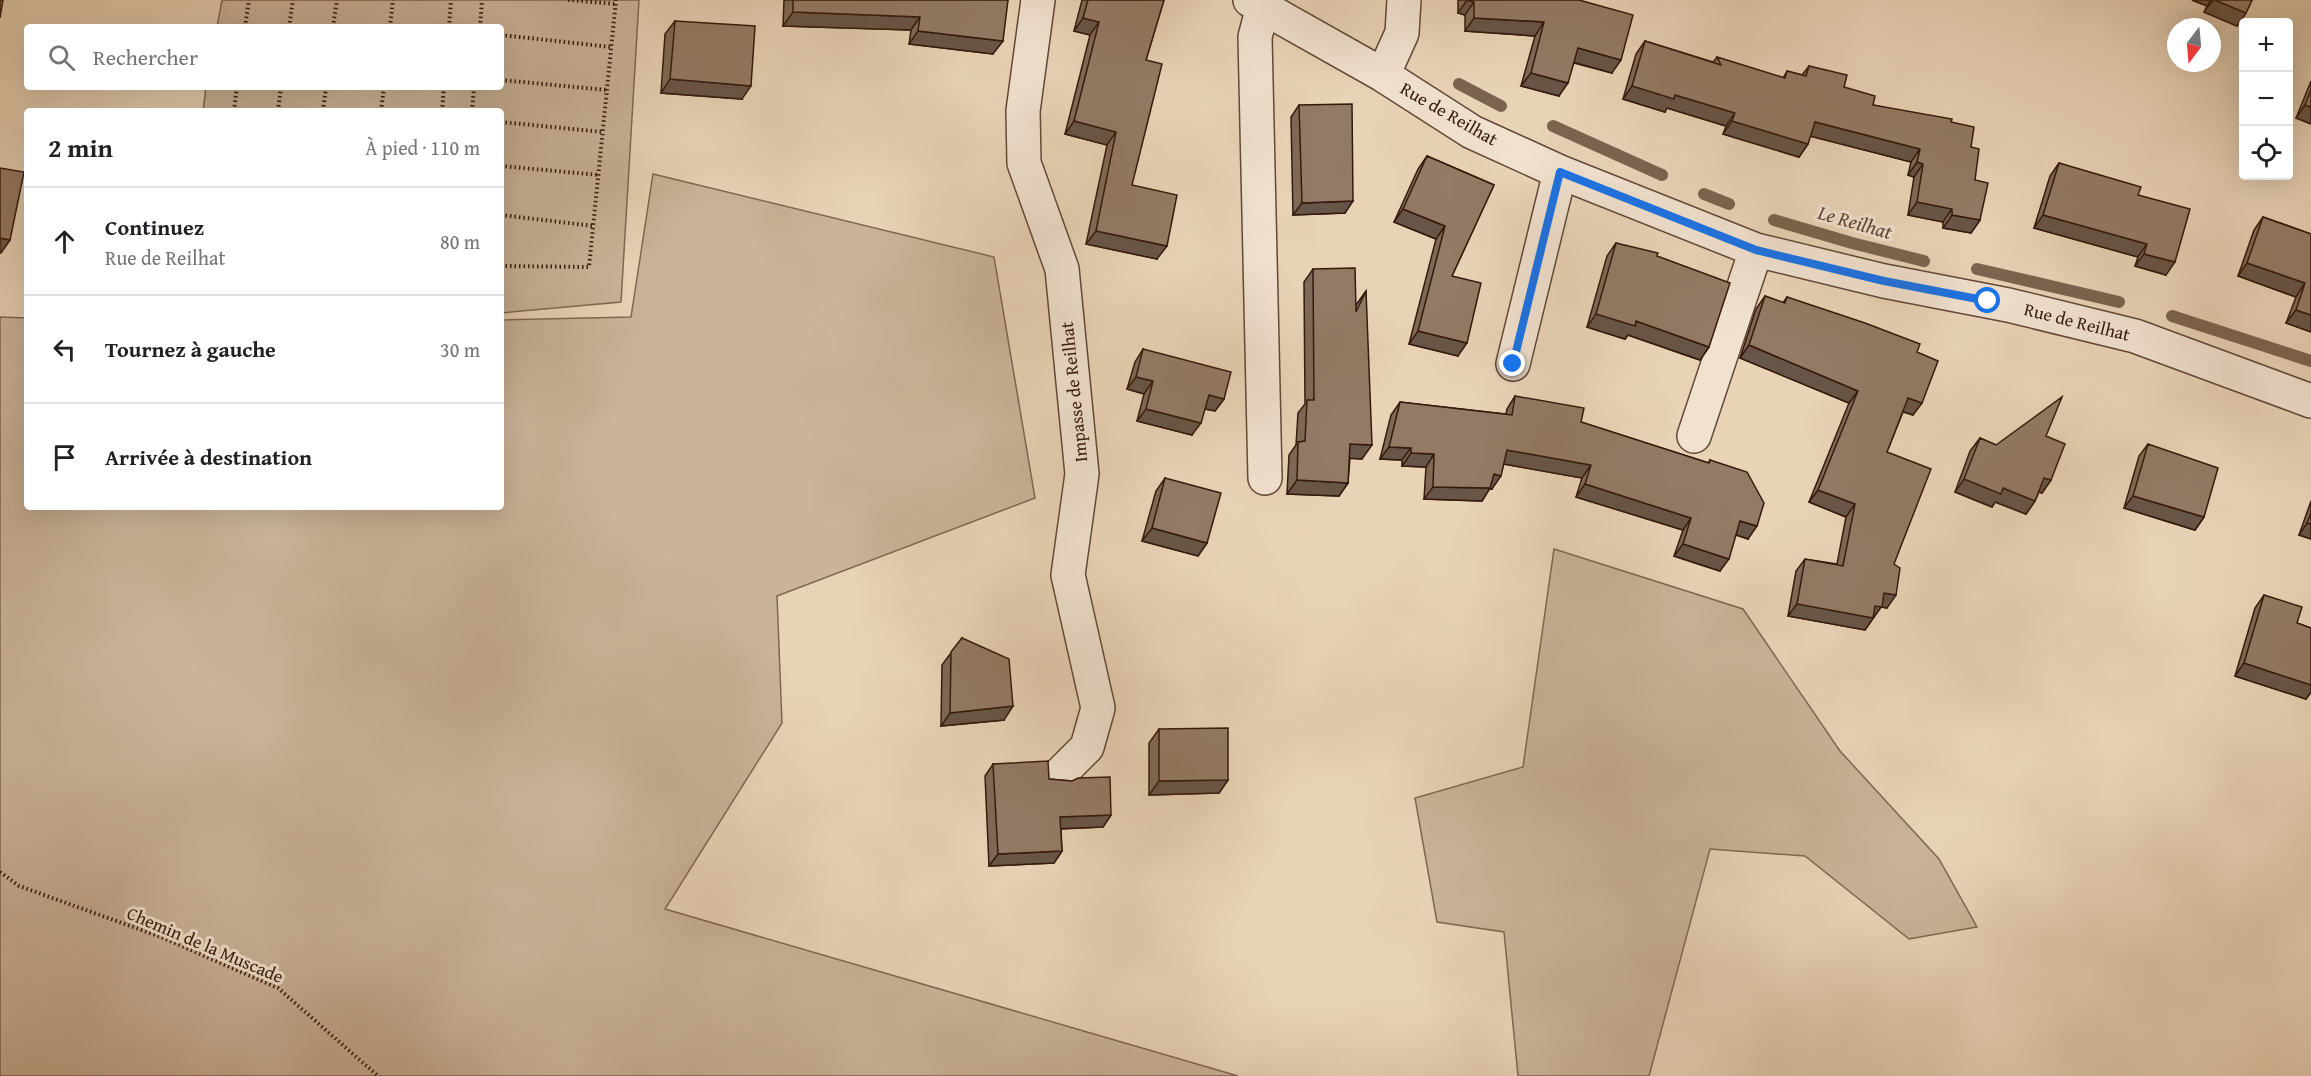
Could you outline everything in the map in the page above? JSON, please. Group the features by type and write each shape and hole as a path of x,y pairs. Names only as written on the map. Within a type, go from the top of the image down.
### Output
{"street":[{"name":"Impasse de Reilhat","path":"1038,0 1023,111 1024,163 1062,269 1082,474 1068,575 1098,708 1087,747 1059,775"},
{"path":"1383,75 1402,33 1404,0"},
{"path":"1256,3 1265,478"},
{"name":"Rue de Reilhat","path":"1256,3 1383,75 1472,132 1560,172 1756,250 1884,281 2008,305 2135,336 2311,401"},
{"path":"1513,364 1560,172"},
{"path":"1694,436 1756,250"}],"path":[{"path":"245,24 249,0"},
{"path":"289,24 293,0"},
{"path":"333,24 337,0"},
{"path":"390,24 393,0"},
{"path":"449,24 451,0"},
{"path":"480,24 482,0"},
{"path":"504,266 589,267 616,2 568,0"},
{"path":"504,35 611,47"},
{"path":"504,80 607,90"},
{"path":"234,108 237,90"},
{"path":"278,108 281,90"},
{"path":"322,108 326,90"},
{"path":"381,108 384,90"},
{"path":"442,108 444,90"},
{"path":"472,108 474,90"},
{"path":"504,122 603,132"},
{"path":"504,166 599,175"},
{"path":"504,215 594,226"},
{"name":"Chemin de la Muscade","path":"0,872 19,886 161,937 278,988 378,1076"}],"shaded area":[{"path":"222,0 639,0 621,302 504,313 504,108 203,108 206,90 504,90 504,24 218,24"},
{"path":"653,174 994,257 1035,498 777,596 782,723 665,909 1238,1076 0,1076 0,317 24,318 24,510 504,510 504,320 631,317"},
{"path":"1554,549 1743,609 1840,751 1939,859 1977,927 1909,939 1805,856 1710,849 1649,1076 1518,1076 1504,932 1437,922 1415,798 1523,767"}],"building":[{"path":"0,0 3,0 0,18"},
{"path":"793,0 1008,0 1003,41 918,31 920,17 793,12"},
{"path":"1088,0 1164,0 1146,60 1162,64 1132,185 1177,195 1167,246 1096,231 1116,132 1074,121 1099,22 1083,18"},
{"path":"1467,0 1579,0 1633,15 1621,60 1578,48 1568,83 1531,73 1544,22 1474,18 1474,2"},
{"path":"2215,0 2252,0 2246,13"},
{"path":"675,21 755,26 751,86 670,79"},
{"path":"1645,41 1721,65 1717,57 1785,78 1787,71 1806,76 1809,66 1847,75 1844,87 1875,96 1873,105 1952,119 1951,122 1974,127 1971,147 1979,149 1975,180 1988,183 1980,220 1952,215 1952,209 1917,202 1923,164 1917,162 1920,149 1815,122 1808,144 1732,121 1735,113 1675,95 1674,99 1632,86"},
{"path":"2311,90 2311,107 2305,105"},
{"path":"1352,104 1353,201 1302,203 1299,105"},
{"path":"1427,156 1494,185 1452,276 1481,283 1467,343 1418,331 1445,226 1403,209"},
{"path":"2059,163 2141,187 2138,195 2190,209 2175,262 2144,254 2147,244 2043,215"},
{"path":"0,168 24,172 10,240 0,238"},
{"path":"2263,217 2311,234 2311,315 2296,310 2305,283 2247,263"},
{"path":"1616,243 1658,253 1657,256 1730,283 1709,347 1636,321 1635,326 1596,314"},
{"path":"1355,268 1356,312 1366,291 1372,445 1350,444 1348,483 1297,480 1298,442 1305,441 1307,400 1314,400 1313,269"},
{"path":"1765,296 1785,303 1787,297 1865,323 1920,344 1917,352 1938,361 1922,403 1908,398 1887,452 1931,469 1894,564 1900,568 1896,595 1884,593 1882,607 1875,606 1873,618 1797,604 1805,559 1843,566 1855,504 1818,490 1858,391 1749,345"},
{"path":"1143,349 1231,372 1224,399 1209,395 1201,423 1146,409 1153,381 1136,377"},
{"path":"1515,396 1584,408 1581,422 1709,463 1710,460 1747,472 1764,503 1757,526 1740,521 1729,559 1683,544 1691,518 1585,484 1591,465 1507,450 1501,476 1494,474 1490,488 1433,487 1434,454 1411,453 1411,448 1389,447 1400,402 1512,415"},
{"path":"2062,397 2046,436 2065,444 2051,480 2044,478 2035,501 2003,488 2001,494 1964,479 1980,438 1996,445"},
{"path":"2148,444 2218,468 2204,517 2133,496"},
{"path":"1165,478 1221,493 1207,543 1152,528"},
{"path":"2264,595 2302,607 2297,623 2311,628 2311,685 2244,663"},
{"path":"962,638 1009,659 1013,706 950,713 951,652"},
{"path":"1228,728 1228,780 1159,781 1159,729"},
{"path":"1048,761 1049,779 1072,781 1078,778 1110,777 1111,815 1060,817 1062,851 998,854 993,764"}],"waterway":[{"name":"Le Reilhat","path":"1459,84 1501,106"},
{"name":"Le Reilhat","path":"1553,126 1662,175"},
{"name":"Le Reilhat","path":"1704,194 1729,204"},
{"name":"Le Reilhat","path":"1774,220 1924,261"},
{"name":"Le Reilhat","path":"1977,269 2119,302"},
{"name":"Le Reilhat","path":"2172,316 2311,361"}],"route":[{"path":"1513,364 1560,172 1756,250 1884,281 1988,301"}]}
